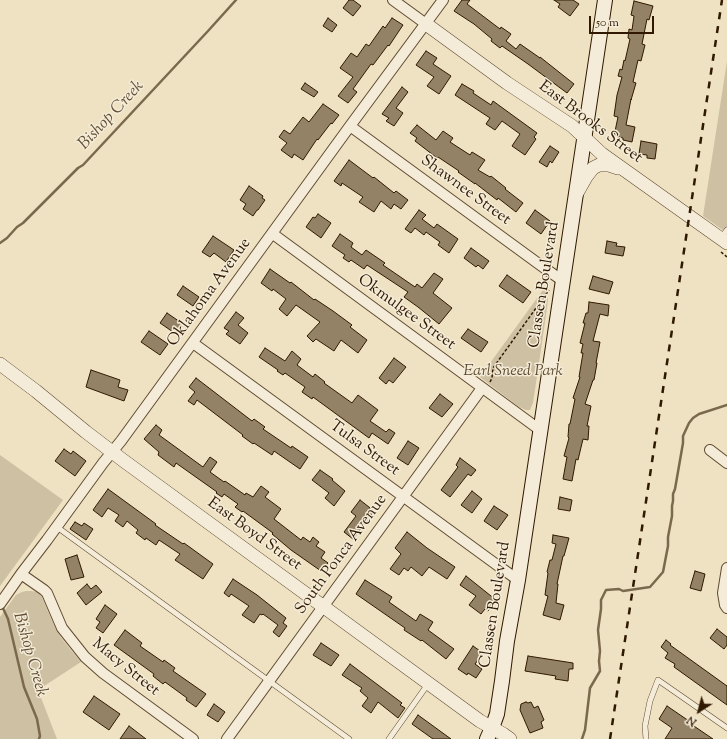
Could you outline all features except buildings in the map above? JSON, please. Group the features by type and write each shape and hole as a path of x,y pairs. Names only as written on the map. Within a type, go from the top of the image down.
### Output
{"main road":[{"name":"Classen Boulevard","path":"490,733 497,714 605,0"}],"street":[{"name":"East Brooks Street","path":"394,0 507,83 572,126 602,154 620,168 689,216 725,237"},
{"name":"Oklahoma Avenue","path":"0,604 193,343 443,0"},
{"path":"558,117 570,121 576,120 589,105"},
{"name":"Shawnee Street","path":"350,126 543,267 563,284"},
{"path":"576,194 589,172 596,166 609,165 620,168"},
{"name":"Okmulgee Street","path":"272,234 540,430"},
{"name":"Tulsa Street","path":"193,343 518,580"},
{"name":"East Boyd Street","path":"0,364 112,452 480,721 490,733 510,739"},
{"name":"South Ponca Avenue","path":"227,739 403,496 483,389"},
{"path":"710,450 727,463"},
{"path":"727,568 723,593 727,608"},
{"name":"Macy Street","path":"21,574 47,593 62,628 85,657 103,673 193,739"}],"lane":[{"path":"57,527 349,739"},
{"path":"646,739 645,726 650,701 658,680 727,728"},
{"path":"389,739 429,684"}],"path":[{"path":"483,389 492,380 493,368 550,290 563,284"}],"green space":[{"path":"727,61 727,233 703,216"},
{"name":"Earl Sneed Park","path":"545,287 548,300 533,403 530,410 526,410 519,407 480,377"},
{"path":"0,455 63,500 0,586"},
{"path":"26,591 38,592 42,597 60,636 81,662 38,690 57,739 0,739 0,617 16,595"}],"waterway":[{"name":"Bishop Creek","path":"0,243 23,223 78,168 83,165 236,0"},
{"path":"582,739 585,730 590,688 600,671 598,630 601,600 606,590 619,589 623,591 650,587 663,572 672,516 673,494 683,436 693,418 699,414 727,405"},
{"name":"Bishop Creek","path":"2,606 8,619 24,687 37,719 40,736 39,739"}],"railway":[{"path":"610,739 722,0"}]}
